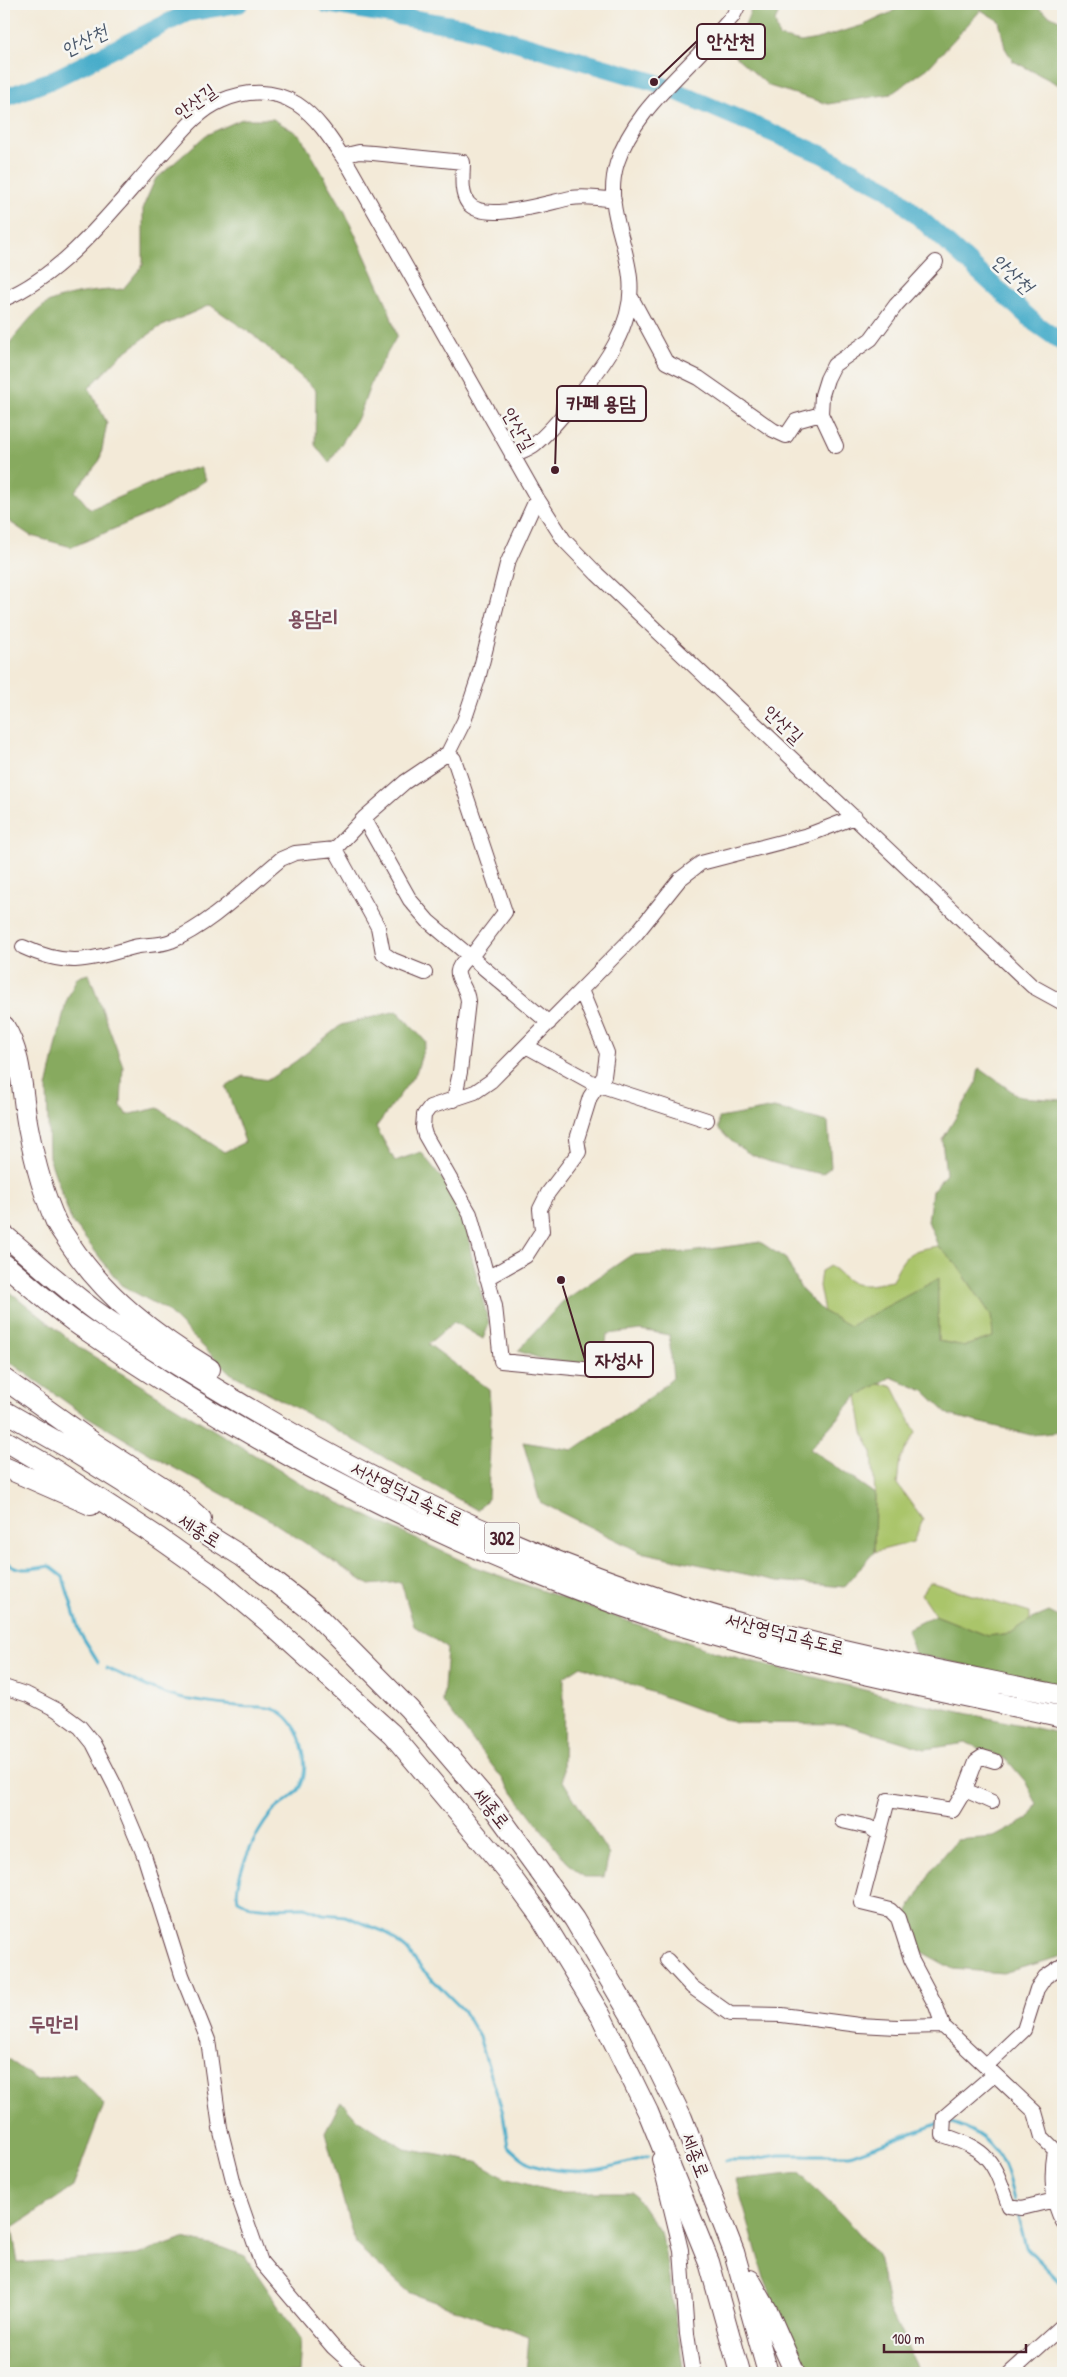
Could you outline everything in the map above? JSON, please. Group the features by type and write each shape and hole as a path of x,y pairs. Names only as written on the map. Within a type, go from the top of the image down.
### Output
{"highway":[{"path":"4,1026 12,1039 20,1072 26,1119 37,1170 56,1224 85,1266 118,1303 204,1366 449,1514"},
{"name":"서산영덕고속도로","path":"4,1235 94,1310 199,1379 301,1440 449,1514 558,1563 657,1598 756,1628 889,1659 1063,1696"},
{"name":"서산영덕고속도로","path":"4,1264 83,1329 191,1400 294,1460 445,1534 556,1581 654,1617 761,1648 1063,1717"},
{"path":"4,1275 83,1329"},
{"path":"4,1380 94,1443 173,1494 244,1557"},
{"name":"세종로","path":"4,1411 63,1445 244,1557 312,1611 409,1709 492,1806 533,1859 574,1919 637,2026 682,2118 734,2252 768,2373"},
{"name":"세종로","path":"4,1440 47,1464 217,1579 260,1615 392,1734 462,1815 540,1916 601,2016 648,2112 709,2262 740,2373"},
{"path":"4,1467 101,1509 159,1538"},
{"path":"734,2252 768,2312 795,2373"}],"street":[{"path":"512,456 534,445 559,420 598,373 618,339 627,316 630,278 615,220 613,189 616,166 634,125 653,101 732,16 739,4"},
{"name":"안산길","path":"4,299 26,290 86,238 193,121 219,101 243,93 262,92 279,95 298,105 324,130 342,156 536,498 564,540 597,574 1032,986 1063,1003"},
{"path":"342,156 358,152 464,162 463,192 468,203 476,210 489,212 508,211 573,198 614,200"},
{"path":"836,446 821,414 822,395 834,364 871,339 896,305 936,262"},
{"path":"630,297 666,362 698,378 773,430 786,436 796,422 821,414"},
{"path":"23,947 68,962 91,960 136,947 170,942 204,921 281,859 295,853 335,849 364,818 405,782 448,753 464,721 478,679 507,564 536,498"},
{"path":"448,753 454,759 505,912 469,957 460,963 457,970 457,975 468,993 468,1001 460,1072 454,1100"},
{"path":"604,1371 501,1361 495,1306 470,1214 425,1135 423,1128 424,1115 430,1107 475,1092 491,1081 636,934 680,879 701,863 808,835 855,817"},
{"path":"364,818 410,900 428,921 549,1022"},
{"path":"335,849 378,927 383,954 425,973"},
{"path":"487,1278 526,1256 542,1231 540,1208 548,1193 579,1152 577,1138 590,1097 604,1076 607,1053 581,990"},
{"path":"526,1046 597,1084 707,1120"},
{"path":"4,1687 28,1695 57,1710 80,1727 93,1743 115,1786 144,1855 182,1975 208,2040 225,2147 234,2184 261,2262 333,2347 362,2373"},
{"path":"995,1760 982,1757 976,1761 965,1790 952,1810 888,1800 861,1903 890,1910 898,1918 911,1959 936,2006 943,2026 1035,2112 1042,2137 1059,2146 1053,2182 1059,2200 1058,2214 1063,2222"},
{"path":"965,1790 992,1802"},
{"path":"842,1821 869,1827 879,1834"},
{"path":"667,1960 692,1987 730,2014 782,2015 888,2026 943,2026"},
{"path":"1059,2200 1015,2207 993,2163 973,2147 942,2135 944,2117 990,2070 1024,2030 1037,1989 1044,1977 1063,1965"},
{"path":"648,2112 681,2250 687,2334 693,2373"},
{"path":"1010,2373 1063,2325"}],"green space":[{"path":"753,4 783,4 775,21 779,37 801,42 864,25 890,13 903,4 1033,4 1063,22 1063,87 1013,61 1005,48 999,21 981,10 928,68 891,94 828,104 769,86 734,55"},
{"path":"242,119 273,119 300,135 345,212 387,304 397,336 373,378 359,416 329,463 315,445 316,390 256,337 210,305 158,328 121,355 89,388 107,423 100,460 75,491 90,509 158,481 200,467 206,480 167,506 72,547 31,536 4,518 4,350 44,305 77,294 123,289 143,265 143,207 155,180 206,135"},
{"path":"89,974 123,1066 121,1106 127,1115 158,1108 224,1152 245,1142 226,1087 243,1076 268,1080 296,1061 341,1025 397,1011 426,1042 416,1073 376,1127 395,1161 421,1152 449,1187 467,1224 471,1254 489,1324 483,1339 454,1322 428,1344 489,1389 491,1418 488,1499 477,1510 328,1425 230,1373 165,1309 121,1285 71,1220 49,1157 47,1088 66,1002 77,977"},
{"path":"979,1068 1020,1097 1063,1100 1063,1432 1031,1435 949,1415 924,1391 891,1377 857,1396 810,1449 875,1494 874,1552 844,1587 778,1581 640,1552 540,1502 523,1442 573,1450 652,1396 673,1378 669,1335 641,1330 607,1334 604,1366 545,1360 518,1351 562,1302 631,1255 690,1252 760,1242 786,1259 801,1289 824,1312 850,1326 938,1279 938,1341 965,1346 993,1337 991,1315 957,1265 938,1246 928,1221 932,1191 946,1174 942,1140 976,1084"},
{"path":"774,1108 828,1122 831,1167 822,1174 765,1160 741,1148 718,1128 719,1118"},
{"path":"938,1246 957,1265 991,1315 994,1337 965,1346 938,1341 937,1280 850,1327 824,1312 819,1286 821,1271 830,1266 846,1279 859,1285 892,1281 900,1265 909,1255 920,1249"},
{"path":"4,1287 80,1348 310,1489 475,1567 715,1652 904,1700 1063,1734 1063,1956 1003,1973 953,1969 918,1950 906,1915 933,1868 957,1840 994,1837 1028,1819 1037,1804 1025,1781 1007,1760 967,1743 925,1749 844,1724 735,1723 581,1666 564,1677 563,1781 609,1855 604,1877 584,1877 566,1861 443,1702 447,1648 414,1626 401,1582 369,1585 270,1520 165,1463 83,1414 4,1358"},
{"path":"880,1383 893,1387 916,1433 900,1459 897,1484 923,1520 913,1542 874,1552 875,1494 872,1452 863,1432 857,1396"},
{"path":"930,1582 1030,1613 1030,1620 1011,1633 988,1636 935,1615 921,1594"},
{"path":"1049,1612 1063,1619 1063,1687 915,1654 907,1629 935,1615 988,1636 1011,1633 1030,1620"},
{"path":"4,2056 37,2080 75,2074 104,2104 73,2187 12,2228 18,2263 137,2255 183,2239 224,2248 245,2256 301,2339 299,2373 4,2373"},
{"path":"341,2101 357,2119 405,2149 477,2162 504,2178 556,2192 633,2192 662,2235 684,2373 526,2373 529,2336 410,2293 355,2244 325,2133"},
{"path":"799,2173 844,2217 878,2256 888,2306 920,2373 802,2373 764,2278 736,2180"}],"waterway":[{"name":"안산천","path":"4,98 52,80 187,13 239,4"},
{"name":"안산천","path":"326,4 463,27 654,82 823,155 889,190 1036,324 1063,343"},
{"path":"4,1557 12,1566 24,1569 49,1566 63,1577 80,1633 98,1662"},
{"path":"107,1668 154,1690 174,1697 242,1707 263,1707 273,1709 286,1716 298,1733 302,1744 305,1766 304,1776 299,1789 271,1814 253,1843 242,1868 237,1891 238,1900 250,1906 272,1908 305,1907 323,1914 345,1916 385,1932 407,1950 421,1968 463,2010 479,2037 503,2113 508,2146 530,2163 560,2170 575,2171 604,2168 649,2156"},
{"path":"948,2122 964,2127 976,2134 994,2150 1006,2172 1014,2201"},
{"path":"726,2160 749,2160 779,2155 850,2155 940,2123"},
{"path":"1017,2212 1026,2247 1063,2285"}],"place":[{"name":"안산천","path":"654,82"},
{"name":"카페 용담","path":"555,470"},
{"name":"자성사","path":"561,1280"}],"district":[{"name":"용담리","path":"313,617"},
{"name":"두만리","path":"54,2023"}]}
